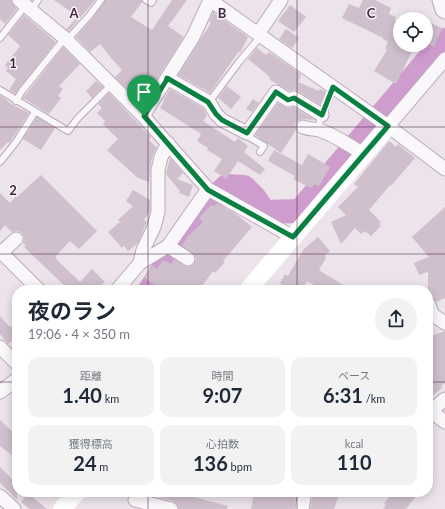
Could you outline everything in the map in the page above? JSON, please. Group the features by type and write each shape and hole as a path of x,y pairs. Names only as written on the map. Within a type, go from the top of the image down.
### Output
{"street":[{"path":"144,116 192,37 210,0 388,126 445,169"},
{"path":"259,35 281,0"},
{"path":"439,0 442,10 445,12"},
{"path":"28,4 66,39 144,116 208,190 293,237"},
{"path":"252,285 293,237 359,151 388,126 445,59"},
{"path":"167,78 208,102 222,120 247,133 276,92 288,100 294,98 322,115"},
{"path":"304,127 310,130 317,129 359,151"},
{"path":"140,263 143,250 154,227 158,212 158,170 161,157 168,143"},
{"path":"121,285 140,263 168,246 208,190"},
{"path":"16,239 1,252 34,285"},
{"path":"168,246 188,260"},
{"path":"433,317 445,323"},
{"path":"0,347 12,359"},
{"path":"0,392 12,383"},
{"path":"433,408 445,399"},
{"path":"433,412 445,422"},
{"path":"0,496 14,509"},
{"path":"62,509 73,497"},
{"path":"302,509 304,497"},
{"path":"135,500 170,509"}],"lane":[{"path":"16,101 30,81 66,39 89,16 101,0"},
{"path":"146,0 151,3 152,0"},
{"path":"0,38 28,4"},
{"path":"208,102 259,35"},
{"path":"0,90 68,131 78,118 112,84"},
{"path":"317,129 333,87"},
{"path":"0,162 16,142 35,112"},
{"path":"247,133 249,137 264,146 260,152"}],"building":[{"path":"0,0 11,0 17,9 5,24 0,19"},
{"path":"54,0 95,0 69,31 66,29 78,17"},
{"path":"105,0 142,0 131,17 152,30 172,0 187,0 168,26 184,37 150,90 141,83 132,91 126,88 115,77 122,70 100,44 90,52 76,37 92,19"},
{"path":"363,0 375,0 391,8 389,14 393,16 393,52 412,52 396,84 374,71 387,50 385,48 388,42 383,38 342,18 349,4 359,8"},
{"path":"290,5 306,17 294,32 278,21"},
{"path":"213,12 248,37 240,53 239,51 210,93 178,75 211,23 209,22"},
{"path":"24,15 56,42 15,94 9,90 16,79 6,71 8,68 5,65 20,46 8,35"},
{"path":"433,24 442,28 433,46"},
{"path":"286,29 299,38 292,48 279,39"},
{"path":"63,47 80,64 59,86 63,89 58,96 61,98 49,114 23,98"},
{"path":"257,48 266,55 269,52 298,72 301,75 298,82 319,91 320,89 326,92 321,105 298,91 289,91 269,79 270,77 248,59"},
{"path":"96,81 103,87 92,98 86,91"},
{"path":"227,86 241,97 231,109 218,98 217,99"},
{"path":"170,89 203,108 207,115 203,121 235,142 238,138 248,146 244,152 265,169 260,175 238,161 226,179 214,171 222,159 207,150 208,148 197,141 201,134 160,108"},
{"path":"109,93 151,137 149,140 157,148 153,155 149,182 138,178 107,150 118,139 103,124 105,121 97,113 102,108 98,104"},
{"path":"0,95 13,105 29,113 10,143 8,142 0,150"},
{"path":"253,99 259,103 252,112 246,109"},
{"path":"278,103 287,108 293,107 315,120 302,119 297,121 295,125 296,130 281,153 255,135"},
{"path":"37,117 55,128 41,150 23,139"},
{"path":"389,141 396,147 398,144 415,158 369,210 381,222 379,224 381,226 371,236 365,231 361,234 355,228 341,244 331,222 346,215 338,207 358,187 354,184"},
{"path":"274,150 302,165 308,154 330,167 319,186 314,184 311,188 293,179 295,176 268,161"},
{"path":"170,158 183,173 177,179 193,185 189,197 179,193 180,191 166,174"},
{"path":"41,175 97,231 79,249 70,241 55,257 57,258 56,259 80,282 92,269 105,282 101,285 64,285 24,247 26,246 23,243 24,238 22,233 18,231 12,232 5,225 0,231 0,193 10,203 16,196 17,197"},
{"path":"133,190 150,200 150,211 144,220 147,222 138,243 128,251 124,246 122,248 108,232 120,222 118,220 133,206 126,201"},
{"path":"217,203 236,214 252,227 223,261 225,262 215,273 213,271 203,285 154,285 144,277 153,266 157,269 163,260 171,264 174,259 187,267 194,264 196,260 195,255 182,246 188,236 203,222 199,218 211,205 214,206"},
{"path":"445,207 445,298 436,302 433,297 433,285 428,285 428,272 419,275 414,263 429,257 412,237"},
{"path":"318,237 330,251 325,255 326,258 319,270 343,285 314,285 307,281 305,285 282,285 280,283 285,274 288,276 303,250"},
{"path":"0,316 10,327 12,327 12,341 8,344 0,334"},
{"path":"445,331 445,383 441,386 442,388 433,396 433,335"},
{"path":"0,420 12,431 12,455 0,446"},
{"path":"0,467 12,479 12,495 0,483"},
{"path":"25,497 33,497 47,509 30,509 21,502"},
{"path":"158,497 194,497 228,506 227,509 179,509 177,504 173,501"},
{"path":"253,497 296,497 294,509 251,509"},
{"path":"312,497 338,497 334,509 310,509"},
{"path":"389,497 415,497 406,509 383,509 386,505 384,504"}],"waterway":[{"path":"153,285 213,199 227,186 244,187 254,197 264,212 300,211 445,40"}],"route":[{"path":"167,78 208,102 222,120 247,133 276,92 288,100 294,98 322,115 333,87 388,126 293,237 208,190 144,116 167,78"}]}
